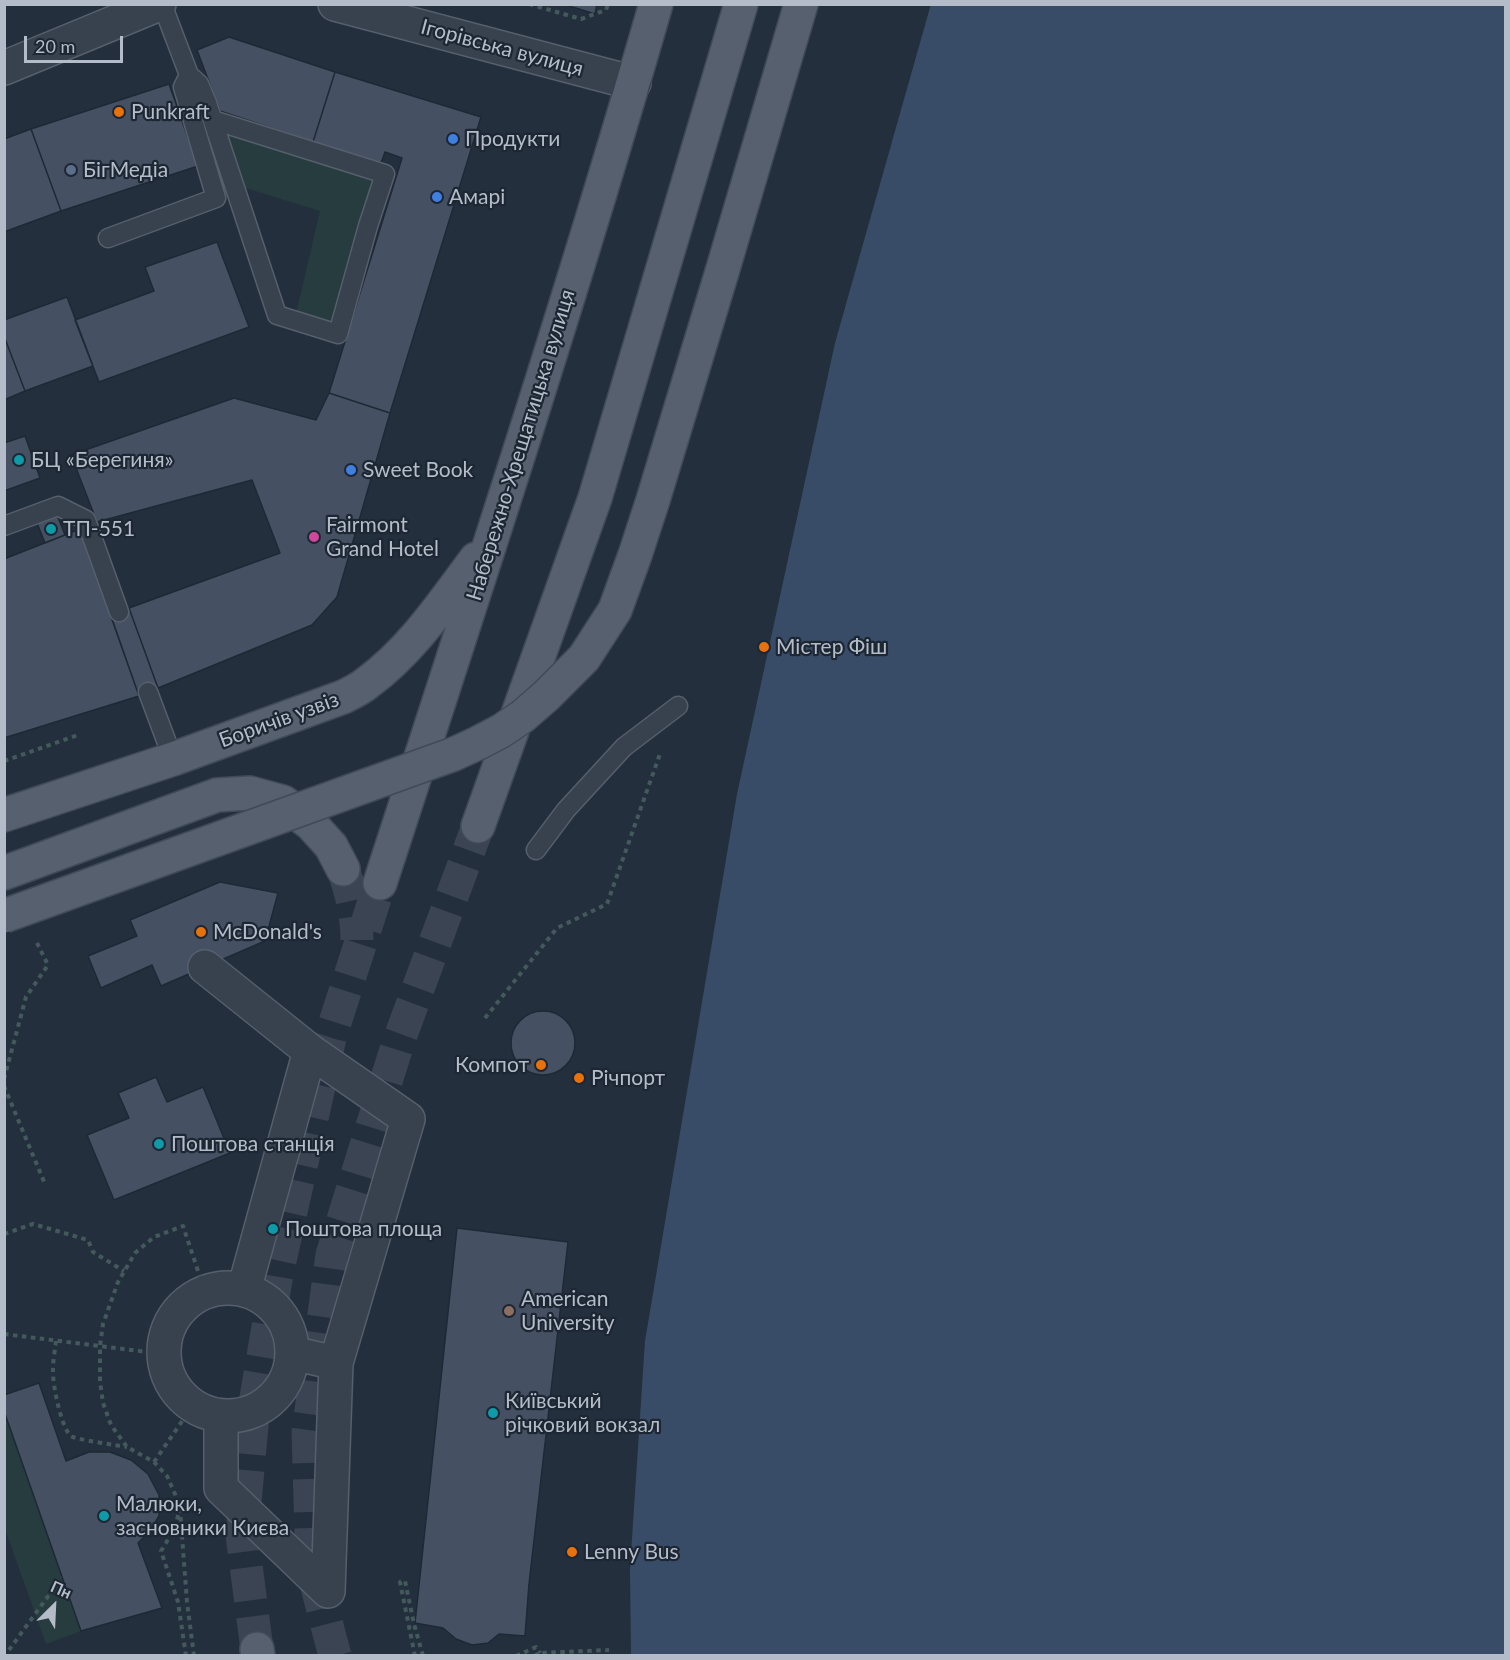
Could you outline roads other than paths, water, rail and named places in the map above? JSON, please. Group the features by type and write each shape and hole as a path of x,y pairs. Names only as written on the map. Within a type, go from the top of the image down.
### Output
{"main road":[{"name":"Набережно-Хрещатицька вулиця","path":"380,883 493,536 634,83 656,4"},
{"path":"478,826 596,498 741,4"},
{"path":"4,916 478,743 523,716 584,658 615,610 635,555 801,4"},
{"name":"Боричів узвіз","path":"4,815 173,759 343,697 365,685 386,668 424,630 493,536"},
{"path":"4,873 217,795 250,793 283,802 311,824 331,846 344,869"}],"street":[{"path":"4,68 161,4"},
{"name":"Ігорівська вулиця","path":"335,4 634,83"},
{"path":"205,967 310,1051 408,1119 336,1363 328,1592 221,1488 207,1411"},
{"path":"244,1290 310,1051"},
{"path":"225,1288 244,1290 264,1299 279,1313 289,1332 292,1353 288,1374 278,1392 262,1406 242,1415 207,1411 188,1402 175,1389 166,1372 163,1354 166,1334 174,1316 188,1302 205,1292 225,1288"},
{"path":"292,1353 336,1363"}],"lane":[{"path":"161,4 189,75 200,84 277,315 338,334 385,174 213,120"},
{"path":"108,238 216,198 183,87 189,75"},
{"path":"4,526 58,506 86,520 119,612"},
{"path":"148,692 173,759"},
{"path":"536,850 566,810 624,747 678,706"}],"water":[{"path":"931,4 1505,5 1505,1655 631,1655 630,1569 645,1341 737,794 835,343"}],"tunnel":[{"path":"335,1656 312,1568 308,1432 332,1255 398,1043 478,826"},
{"path":"343,869 353,904 357,940"},
{"path":"257,1649 242,1535 253,1415 277,1274 330,1038 380,883"}],"place":[{"name":"Punkraft","path":"119,112"},
{"name":"Продукти","path":"453,139"},
{"name":"БігМедіа","path":"71,170"},
{"name":"Амарі","path":"437,197"},
{"name":"БЦ «Берегиня»","path":"19,460"},
{"name":"Sweet Book","path":"351,470"},
{"name":"ТП-551","path":"51,529"},
{"name":"Fairmont Grand Hotel","path":"314,537"},
{"name":"Містер Фіш","path":"764,647"},
{"name":"McDonald's","path":"201,932"},
{"name":"Компот","path":"541,1065"},
{"name":"Річпорт","path":"579,1078"},
{"name":"Поштова станція","path":"159,1144"},
{"name":"Поштова площа","path":"273,1229"},
{"name":"American University","path":"509,1311"},
{"name":"Київський річковий вокзал","path":"493,1413"},
{"name":"Малюки, засновники Києва","path":"104,1516"},
{"name":"Lenny Bus","path":"572,1552"}]}
